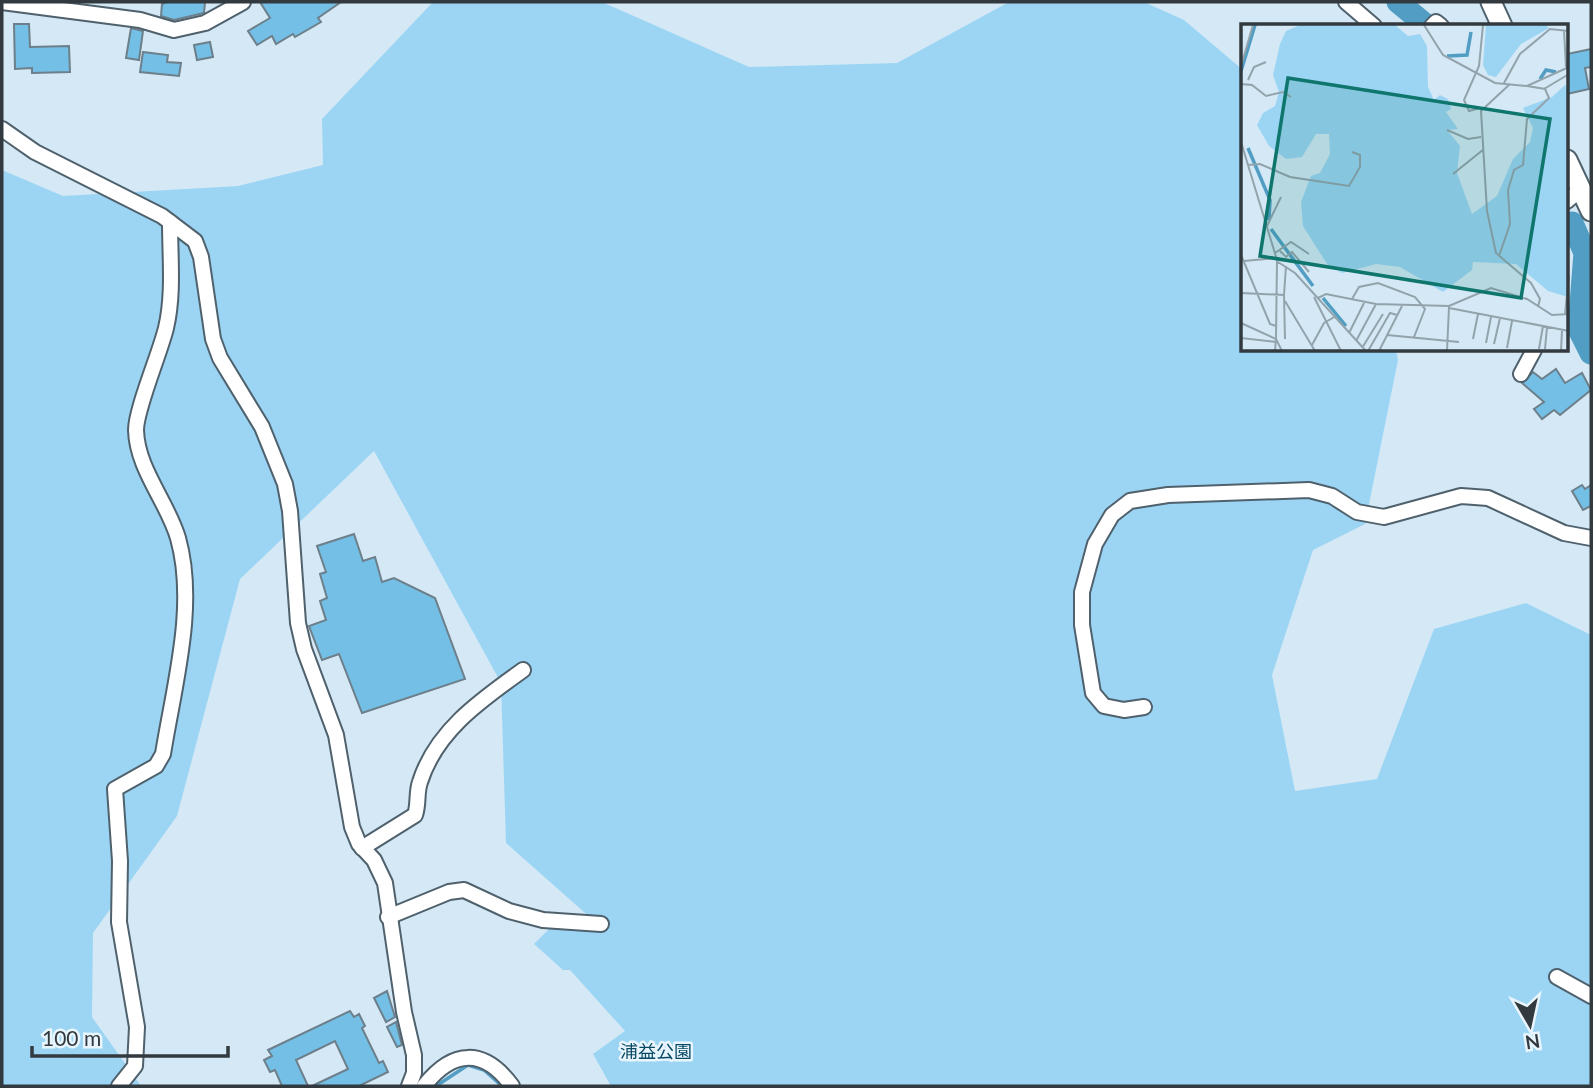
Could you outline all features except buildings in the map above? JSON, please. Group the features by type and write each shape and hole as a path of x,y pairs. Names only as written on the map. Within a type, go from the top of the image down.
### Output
{"main road":[{"path":"1496,3 1501,24"},
{"path":"1568,165 1574,195 1591,211"}],"street":[{"path":"2,2 140,20 174,30 205,23 243,2"},
{"path":"1346,2 1372,24"},
{"path":"2,129 35,152 136,202 195,241 201,257 214,339 220,358 262,427 285,484 290,511 298,623 304,649 336,735 352,827 362,848 382,873 404,1012 414,1055 414,1073 409,1086"},
{"path":"119,1086 135,1066 137,1027 119,922 120,862 115,789 156,766 163,754 180,640 184,591 177,537 138,453 136,427 166,327 171,292 170,222"},
{"path":"1521,374 1533,352"},
{"path":"1144,707 1124,710 1104,706 1093,694 1082,625 1082,592 1095,544 1112,515 1130,501 1168,495 1309,490 1332,496 1357,512 1384,517 1404,514 1430,502 1451,498 1488,498 1564,533 1591,538"},
{"path":"362,848 415,815 418,786 426,764 442,740 484,698 523,670"},
{"path":"388,917 449,892 464,890 509,911 543,920 601,924"},
{"path":"1557,977 1591,996"},
{"path":"424,1086 437,1072 455,1062 478,1058 498,1068 512,1086"}],"green space":[{"name":"浦益公園","path":"433,2 602,2 749,67 897,63 1009,2 1144,2 1184,20 1241,68 1241,352 1396,352 1398,360 1365,524 1313,550 1272,675 1295,791 1377,779 1434,629 1526,603 1591,635 1591,1086 611,1086 593,1054 625,1031 570,970 563,970 534,944 552,926 602,928 506,843 501,683 374,451 240,579 177,816 93,933 92,1017 141,1086 2,1086 2,170 63,196 238,186 323,165 322,119"}],"waterway":[{"path":"1398,2 1425,24"},
{"path":"1572,223 1585,253 1579,329 1591,353"},
{"path":"436,1086 468,1065 484,1070 502,1086"}]}
